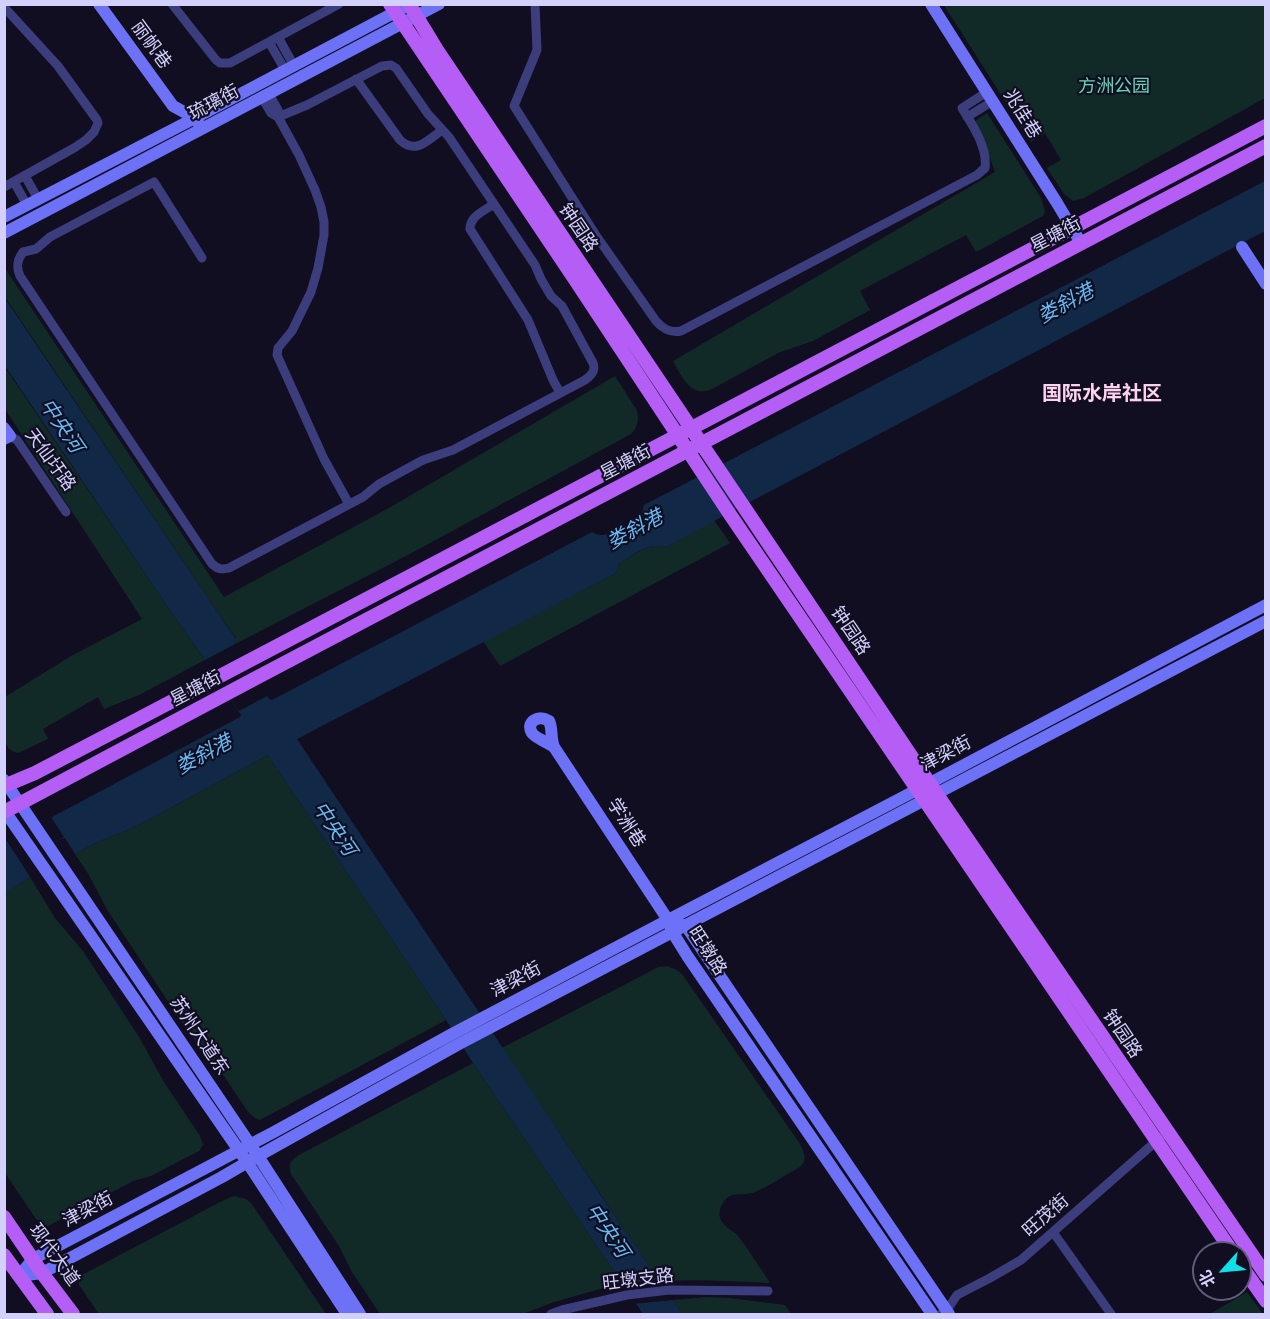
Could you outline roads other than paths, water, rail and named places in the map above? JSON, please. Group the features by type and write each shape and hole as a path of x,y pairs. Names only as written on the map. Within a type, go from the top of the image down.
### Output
{"main road":[{"name":"丽帆巷","path":"99,4 173,106 195,118 203,129"},
{"name":"琉璃街","path":"4,217 396,13 439,4"},
{"name":"兆佳巷","path":"931,4 1081,243"},
{"name":"钟园路","path":"413,10 933,788 1266,1275"},
{"name":"琉璃街","path":"4,232 266,96 396,13"},
{"name":"钟园路","path":"396,13 687,451 1225,1241"},
{"name":"丽帆巷","path":"173,106 176,128 182,140"},
{"name":"星塘街","path":"6,784 35,773 1266,126"},
{"name":"星塘街","path":"5,811 1266,146"},
{"path":"1242,247 1266,284"},
{"name":"津梁街","path":"488,1022 673,933 1266,605"},
{"name":"津梁街","path":"933,788 1266,621"},
{"name":"学洲巷","path":"554,747 668,920"},
{"name":"苏州大道东","path":"6,784 245,1148"},
{"name":"津梁街","path":"19,1276 42,1273 222,1177 456,1040 668,920 920,795"},
{"name":"苏州大道东","path":"5,811 33,854 253,1159 360,1314"},
{"name":"旺墩路","path":"668,920 686,926 945,1313"},
{"name":"旺墩路","path":"668,920 673,933 932,1314"},
{"name":"津梁街","path":"19,1276 33,1259 456,1040"},
{"name":"苏州大道东","path":"253,1159 346,1314"},
{"name":"现代大道","path":"4,1217 42,1273 74,1314"},
{"path":"4,1255 47,1314"},
{"path":"1252,1281 1266,1301"}],"street":[{"path":"172,4 220,63 230,63 339,4"},
{"path":"535,4 537,50 514,106 595,234 656,321 662,327 675,332 681,331 977,175 985,168 986,157 962,108 990,97"},
{"path":"4,7 58,66 98,123 94,132 86,140 4,187"},
{"path":"273,40 290,68"},
{"path":"202,258 154,182 50,237 36,249 23,252 17,269 205,554 212,564 223,570 363,497 379,484 423,460 453,450 560,393 589,377 594,370 593,363 561,306 551,296 535,265 449,137 428,114 396,68 387,64 382,66 307,105 278,117"},
{"path":"356,79 405,144 413,147 419,146 442,129"},
{"path":"266,96 270,113 278,117 308,173 321,207 324,222 318,268 311,292 295,325 278,348 277,355 324,459 349,504"},
{"path":"967,117 990,97"},
{"path":"25,176 33,202"},
{"path":"14,182 33,202"},
{"path":"494,204 471,221 470,229 528,320 560,393"},
{"name":"天仙圩路","path":"6,434 17,440 66,512"},
{"name":"旺茂街","path":"945,1313 957,1295 1021,1260 1167,1132"},
{"path":"1053,1232 1111,1314"},
{"name":"旺墩支路","path":"551,1314 627,1295 669,1290 768,1291"}],"water":[{"path":"1265,181 1265,231 666,547 654,546 638,552 619,564 616,573 297,739 682,1314 643,1314 268,755 137,826 75,854 65,838 61,839 20,861 30,877 5,893 5,842 8,843 53,820 52,817 241,715 5,366 4,297 236,639 235,645 269,699 272,700 592,532 605,535 620,529 638,517 644,505"}],"district":[{"name":"国际水岸社区","path":"1102,394"}],"park label":[{"name":"方洲公园","path":"1114,87"}],"water label":[{"name":"娄斜港","path":"1066,304"},
{"name":"中央河","path":"61,426"},
{"name":"娄斜港","path":"635,530"},
{"name":"娄斜港","path":"204,755"},
{"name":"中央河","path":"334,829"},
{"name":"中央河","path":"607,1231"}]}
